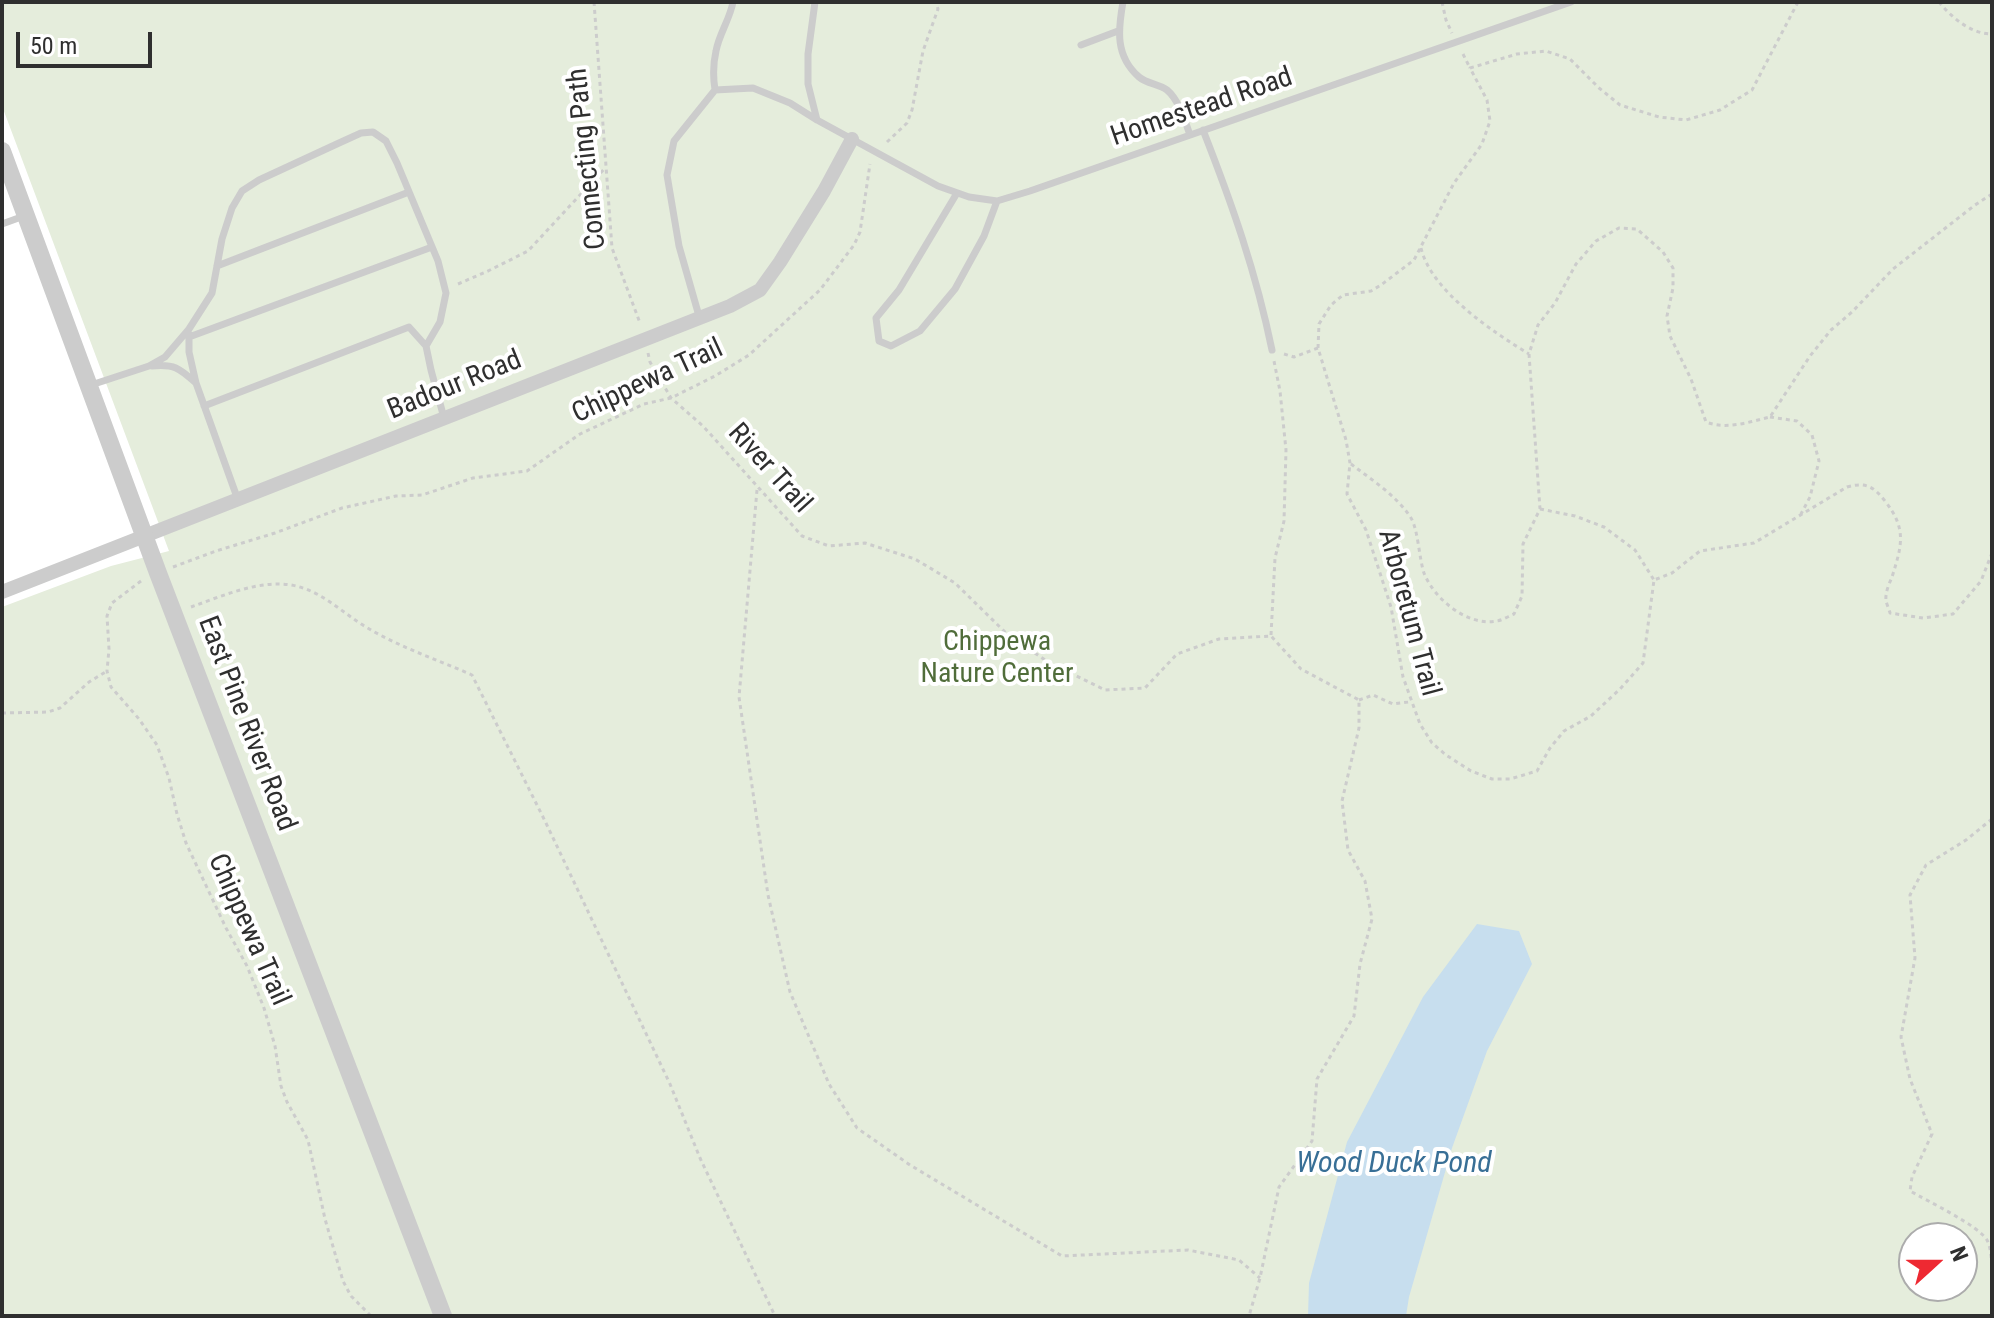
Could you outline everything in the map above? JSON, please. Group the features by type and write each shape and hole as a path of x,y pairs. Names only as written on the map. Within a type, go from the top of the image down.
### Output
{"street":[{"name":"Badour Road","path":"2,592 730,306 760,290 824,191 852,139"},
{"name":"East Pine River Road","path":"2,151 174,614 443,1316"}],"lane":[{"path":"699,316 679,246 667,175 674,141 715,90 716,50 733,2"},
{"path":"815,2 808,54 808,84 817,120"},
{"path":"1123,2 1118,31 1124,57 1140,79 1167,90 1179,107 1190,135"},
{"name":"Homestead Road","path":"715,90 753,88 790,103 938,186 969,197 997,201 1571,2"},
{"path":"1081,45 1118,31"},
{"path":"1203,130 1236,215 1262,300 1272,350"},
{"path":"89,386 149,366 165,357 189,333 212,293 222,239 232,208 242,191 259,180 361,133 373,132 386,141 438,261 446,293 440,322 426,346"},
{"path":"217,266 409,192"},
{"path":"957,193 899,290 876,318 879,341 891,346 920,331 955,289 984,236 997,201"},
{"path":"2,224 26,215"},
{"path":"189,333 432,247"},
{"path":"204,406 409,327 426,346 444,418"},
{"path":"189,333 189,352 196,383 238,500"},
{"path":"149,366 179,368 196,383"}],"path":[{"name":"Connecting Path","path":"594,2 612,248 638,313 650,362 671,398"},
{"name":"Chippewa Trail","path":"171,568 357,504 396,496 422,495 473,478 527,471 580,434 644,404 671,398 749,355 820,290 854,245 860,232 870,163 907,123 912,110 923,51 938,9 936,2"},
{"path":"1411,702 1393,704 1373,695 1359,700 1301,669 1271,636 1275,558 1284,521 1286,450 1272,350 1294,357 1318,348 1319,324 1331,305 1343,295 1371,291 1414,260 1454,183 1482,144 1490,121 1487,100 1470,68 1517,54 1546,51 1570,59 1620,105 1659,117 1686,120 1720,110 1752,90 1798,2"},
{"path":"1939,2 1949,14 1979,34 1992,34"},
{"path":"445,289 528,251 606,167"},
{"path":"1770,417 1831,330 1893,269 1992,194"},
{"path":"1350,463 1401,504 1414,522 1425,575 1438,594 1470,619 1498,621 1514,614 1522,596 1523,544 1540,509 1529,354 1538,325 1555,303 1576,264 1596,241 1619,228 1637,229 1663,252 1673,268 1673,288 1667,316 1670,336 1691,379 1706,422 1716,426 1770,417 1797,421 1812,435 1819,461 1810,497 1801,514"},
{"path":"1421,248 1434,275 1460,304 1529,354"},
{"name":"Arboretum Trail","path":"1318,348 1346,440 1350,463 1347,494 1366,530 1391,607 1403,677 1411,702 1432,743 1471,771 1492,779 1510,779 1537,771 1564,731 1591,716 1620,689 1643,663 1654,580"},
{"name":"River Trail","path":"671,398 703,426 802,536 829,546 865,543 915,559 955,583 1007,634 1048,662 1105,690 1145,688 1177,654 1219,639 1271,636"},
{"path":"1540,509 1575,516 1604,527 1635,550 1654,580 1672,573 1700,551 1754,543 1847,487 1862,484 1876,490 1893,511 1902,536 1900,553 1887,590 1886,602 1890,613 1923,618 1953,614 1981,581 1992,553"},
{"path":"757,488 739,697 768,895 790,992 829,1084 857,1128 910,1165 1062,1256 1188,1250 1239,1260 1260,1278"},
{"path":"2,713 48,712 60,708 89,682 107,671 107,616 112,603 146,577"},
{"path":"174,614 264,584 292,585 322,596 364,626 406,648 472,675 670,1084 700,1158 775,1316"},
{"name":"Chippewa Trail","path":"107,671 111,687 149,732 163,759 186,843 247,966 264,1008 275,1046 281,1086 308,1140 325,1219 343,1281 351,1296 371,1316"},
{"path":"1249,1316 1279,1187 1312,1141 1317,1079 1354,1016 1360,964 1372,919 1365,881 1348,850 1342,801 1359,728 1359,700"},
{"path":"1992,819 1926,865 1910,895 1915,958 1901,1037 1910,1079 1932,1134 1912,1177 1910,1191 1986,1237 1992,1266"}],"green space":[{"name":"Chippewa Nature Center","path":"2,2 1992,2 1992,1316 2,1316 2,607 111,566 169,551 2,106"}],"water":[{"name":"Wood Duck Pond","path":"1477,924 1519,931 1532,964 1487,1051 1452,1148 1406,1316 1308,1316 1309,1283 1347,1142 1423,997"}]}
